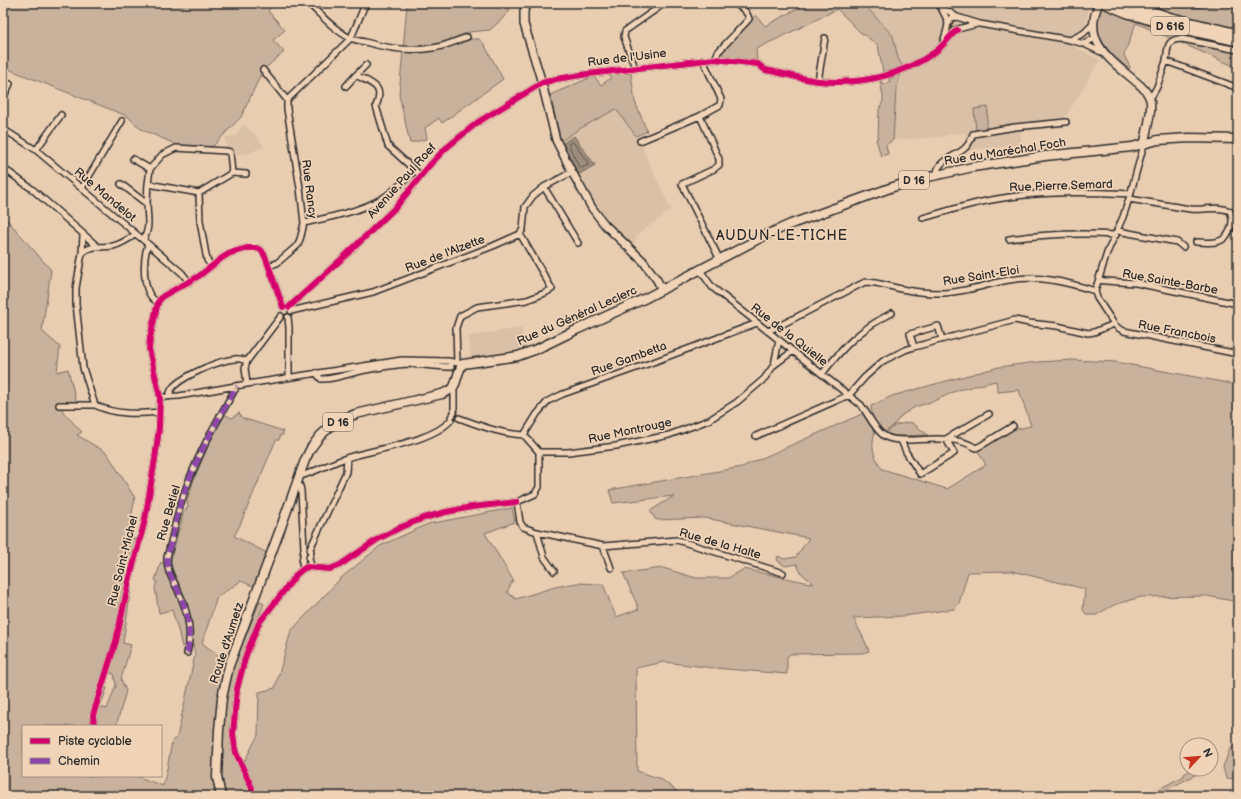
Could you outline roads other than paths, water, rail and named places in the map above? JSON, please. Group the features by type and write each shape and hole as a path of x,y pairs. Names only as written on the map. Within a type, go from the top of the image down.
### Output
{"highway":[{"name":"D 616","path":"1127,3 1168,17 1238,34"},
{"name":"D 616","path":"1100,4 1167,25 1238,42"}],"main road":[{"path":"527,3 524,11 524,24 542,83 556,140 592,208 605,225 643,261 657,280 662,290"},
{"path":"1100,4 1093,24 1095,36 1100,49 1141,86 1147,92 1150,99 1151,109 1144,144"},
{"name":"D 16","path":"1144,144 1158,140 1189,138 1238,139"},
{"name":"Rue du Maréchal Foch","path":"676,283 766,235 799,220 890,188 973,167 1144,144"},
{"name":"Rue du Général Leclerc","path":"456,364 518,356 537,349 676,283"},
{"path":"454,388 459,369 456,364"},
{"name":"D 16","path":"297,484 305,460 311,448 320,436 331,426 356,414 442,394 454,388"},
{"name":"Route d'Aumetz","path":"221,796 217,777 219,730 222,698 229,666 297,484"}],"street":[{"path":"308,3 332,25 350,38 380,46 420,50 446,45 467,37"},
{"path":"263,70 287,100 350,38 364,7 368,3"},
{"path":"635,68 624,37 625,31 665,3"},
{"path":"715,59 718,52 748,19 748,14 734,3"},
{"path":"1172,3 1202,3"},
{"path":"1233,3 1238,6"},
{"path":"938,4 958,17 980,24 1070,40 1084,44 1107,56"},
{"path":"938,4 946,16 951,29 958,30 980,24"},
{"path":"942,45 951,18 958,17"},
{"path":"958,17 962,24 958,30"},
{"path":"1070,40 1084,33 1093,24"},
{"name":"Rue de l'Usine","path":"542,83 556,79 588,74 715,59 758,64 765,70 818,80 847,82 876,78 898,72 920,62 936,51 951,35 958,30"},
{"path":"1084,33 1095,36"},
{"path":"1084,44 1095,36"},
{"path":"818,80 825,38"},
{"path":"1150,99 1158,87 1166,61 1168,44 1172,40 1182,39 1238,50"},
{"path":"640,141 700,116 720,105 721,99 703,60"},
{"path":"1166,61 1238,88"},
{"path":"346,86 366,65"},
{"path":"356,75 375,86 379,92 380,98 376,106 388,146 421,176"},
{"name":"Avenue Paul Roef","path":"288,308 396,207 439,154 478,122 542,83"},
{"path":"3,98 10,84"},
{"name":"Rue Rancy","path":"269,266 277,262 298,245 304,223 300,188 287,110 287,100"},
{"path":"36,150 61,115"},
{"path":"700,116 719,159 719,165 714,169 682,184 720,260"},
{"path":"82,188 122,120"},
{"path":"937,175 937,170 940,164 966,148 973,134 1015,127 1066,122"},
{"name":"Rue Mandelot","path":"3,129 36,150 182,273 189,282"},
{"path":"756,436 849,395 865,377 884,361 914,347 1015,320 1057,326 1088,333 1114,324 1097,298 1096,291 1107,253 1117,233 1130,196 1144,144"},
{"path":"143,240 148,228 147,204 150,169 162,155 176,148 230,152 232,173"},
{"path":"133,159 150,169"},
{"path":"3,168 32,189 97,246"},
{"path":"304,223 335,216 369,205 382,199 415,170"},
{"path":"160,398 402,360 456,364 456,328 460,316 477,306 527,300 552,289 520,234 524,229 525,207 533,196 544,187 572,172"},
{"path":"148,184 199,193 232,173 246,174"},
{"path":"404,181 412,188"},
{"path":"121,184 147,204"},
{"path":"544,187 578,243"},
{"name":"Rue Pierre Semard","path":"923,218 969,205 998,199 1082,192 1130,196 1197,210 1214,208 1228,209 1230,211 1232,218 1231,226 1229,233 1225,238 1215,242 1196,242"},
{"path":"199,193 200,220 207,260 211,266"},
{"path":"1009,239 1045,235 1117,233 1177,242 1183,247"},
{"path":"82,253 86,249 97,246 112,246 122,243 136,234"},
{"name":"Rue de l'Alzette","path":"288,308 373,292 493,246 520,234"},
{"path":"83,235 82,253 76,288 76,304 83,368 95,405"},
{"path":"148,244 145,252 144,272 151,297 154,301 158,302 163,296 189,282 230,253 244,249 256,248 261,250 269,266 280,300 288,308 291,314 288,317 288,377"},
{"name":"Rue de la Quielle","path":"700,270 712,287 861,405 877,430 888,438 901,440 955,440 971,444 976,448 1013,426"},
{"name":"Rue Saint-Eloi","path":"768,331 865,282 926,293 945,293 976,289 1009,280 1035,278 1060,281 1096,291"},
{"name":"Rue Sainte-Barbe","path":"1099,280 1136,283 1238,304"},
{"name":"Rue Saint-Michel","path":"94,725 93,715 116,641 129,581 145,520 155,459 160,398 149,349 158,302"},
{"path":"247,384 245,368 247,361 281,316 280,310 288,308"},
{"path":"822,374 838,353 860,332 876,321 892,313"},
{"path":"281,316 288,317"},
{"name":"Rue Gambetta","path":"524,435 537,414 548,402 563,394 656,361 757,322"},
{"name":"Rue Francbois","path":"1114,324 1124,331 1238,354"},
{"path":"914,347 910,334 938,326 942,339"},
{"name":"Rue Montrouge","path":"774,365 779,340"},
{"name":"Rue Montrouge","path":"539,452 568,452 616,446 669,435 709,420 737,402 764,379 774,365 793,351"},
{"path":"168,397 170,391 175,386 185,378 202,369 234,359 247,361"},
{"name":"Rue Betiel","path":"187,652 190,642 188,620 182,598 169,572 167,557 180,506 191,477 213,428 237,386"},
{"path":"300,474 304,476 347,458 413,440 446,426 454,414 454,388"},
{"path":"59,405 95,405 112,412 141,414 160,412"},
{"path":"252,796 252,788 236,754 233,734 238,689 246,655 259,623 297,574 302,569 311,566 330,569 340,565 401,527 424,518 472,507 517,502 535,494 539,487 539,452 524,435 514,435 496,431 459,418 458,415 454,414"},
{"path":"901,440 906,452 920,474 954,453 946,439 989,414"},
{"path":"451,420 456,422 459,418"},
{"path":"311,566 309,558 311,552 310,549 346,472 347,458"},
{"path":"297,484 300,486 301,491 304,550 302,569"},
{"name":"Rue de la Halte","path":"517,502 520,522 523,527 537,532 603,546 676,540 783,573"},
{"path":"537,532 544,557 554,571"},
{"path":"603,546 611,568"},
{"path":"304,550 307,548 310,549"}],"water":[{"path":"574,136 595,165 578,175 563,143"}],"district":[{"name":"AUDUN-LE-TICHE","path":"782,235"}]}
